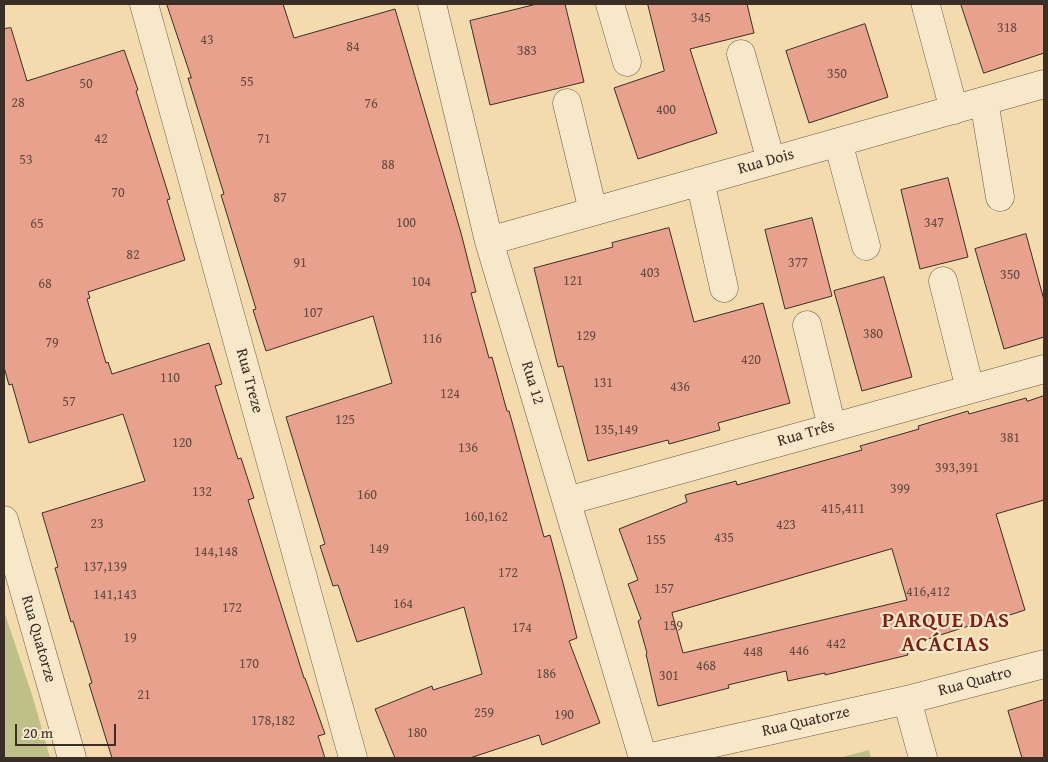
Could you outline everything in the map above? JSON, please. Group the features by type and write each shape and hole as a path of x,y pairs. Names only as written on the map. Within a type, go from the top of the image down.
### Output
{"street":[{"name":"Rua Treze","path":"144,4 353,758"},
{"name":"Rua 12","path":"432,4 489,241 643,758"},
{"path":"610,4 627,62"},
{"path":"926,6 954,110"},
{"path":"740,54 771,161"},
{"name":"Rua Dois","path":"489,241 1044,84"},
{"path":"984,101 1000,197"},
{"path":"567,103 594,211"},
{"path":"838,142 866,246"},
{"path":"700,181 724,288"},
{"path":"943,281 970,389"},
{"path":"807,325 832,427"},
{"name":"Rua Três","path":"567,501 1044,369"},
{"name":"Rua Quatorze","path":"4,520 72,758"},
{"name":"Rua Quatro","path":"907,700 1044,664"},
{"path":"907,700 923,758"},
{"name":"Rua Quatorze","path":"647,758 907,700"}],"green space":[{"path":"4,611 33,698 50,758 4,758"},
{"path":"869,750 871,758 839,758"}],"building":[{"path":"167,4 283,4 294,38 395,9 461,233 476,292 471,293 489,358 492,357 507,411 509,411 544,537 550,535 577,638 569,641 600,723 542,745 539,735 470,758 395,758 375,709 432,686 433,690 482,674 464,607 357,642 338,585 333,586 320,546 325,544 286,417 392,383 373,316 266,351 253,310 256,309 221,195 224,194 188,78 191,78"},
{"path":"537,4 565,4 584,82 490,105 470,21"},
{"path":"648,4 747,4 754,33 690,49 717,133 638,159 614,88 664,71"},
{"path":"961,4 1044,4 1044,53 984,73"},
{"path":"865,24 888,97 809,123 786,51"},
{"path":"11,28 27,81 124,50 138,90 136,91 170,199 167,200 185,260 88,292 90,298 87,299 106,363 108,362 112,374 209,343 222,384 215,386 238,459 241,458 254,498 248,500 304,678 325,734 318,736 325,758 112,758 89,684 92,683 55,568 58,567 42,513 145,481 123,414 29,443 12,384 9,385 4,367 4,29"},
{"path":"948,178 968,257 920,269 901,190"},
{"path":"812,218 832,296 785,309 765,230"},
{"path":"669,228 694,322 763,303 790,403 718,423 720,430 669,444 668,440 588,461 563,366 558,367 534,268 613,247 612,243"},
{"path":"1026,234 1044,300 1044,337 1004,349 975,249"},
{"path":"884,277 912,377 862,391 834,291"},
{"path":"1044,396 1044,500 996,514 1025,610 906,646 908,655 825,675 825,673 788,681 786,671 728,685 729,688 658,706 638,621 641,619 628,584 638,580 619,529 687,502 685,495 736,481 737,485 862,450 860,446 919,429 918,426 968,411 969,414 1026,398 1027,401","holes":["892,549 907,600 683,653 672,613"]},
{"path":"1044,700 1044,758 1022,758 1008,711"}],"district":[{"name":"PARQUE DAS ACÁCIAS","path":"946,634"}]}
